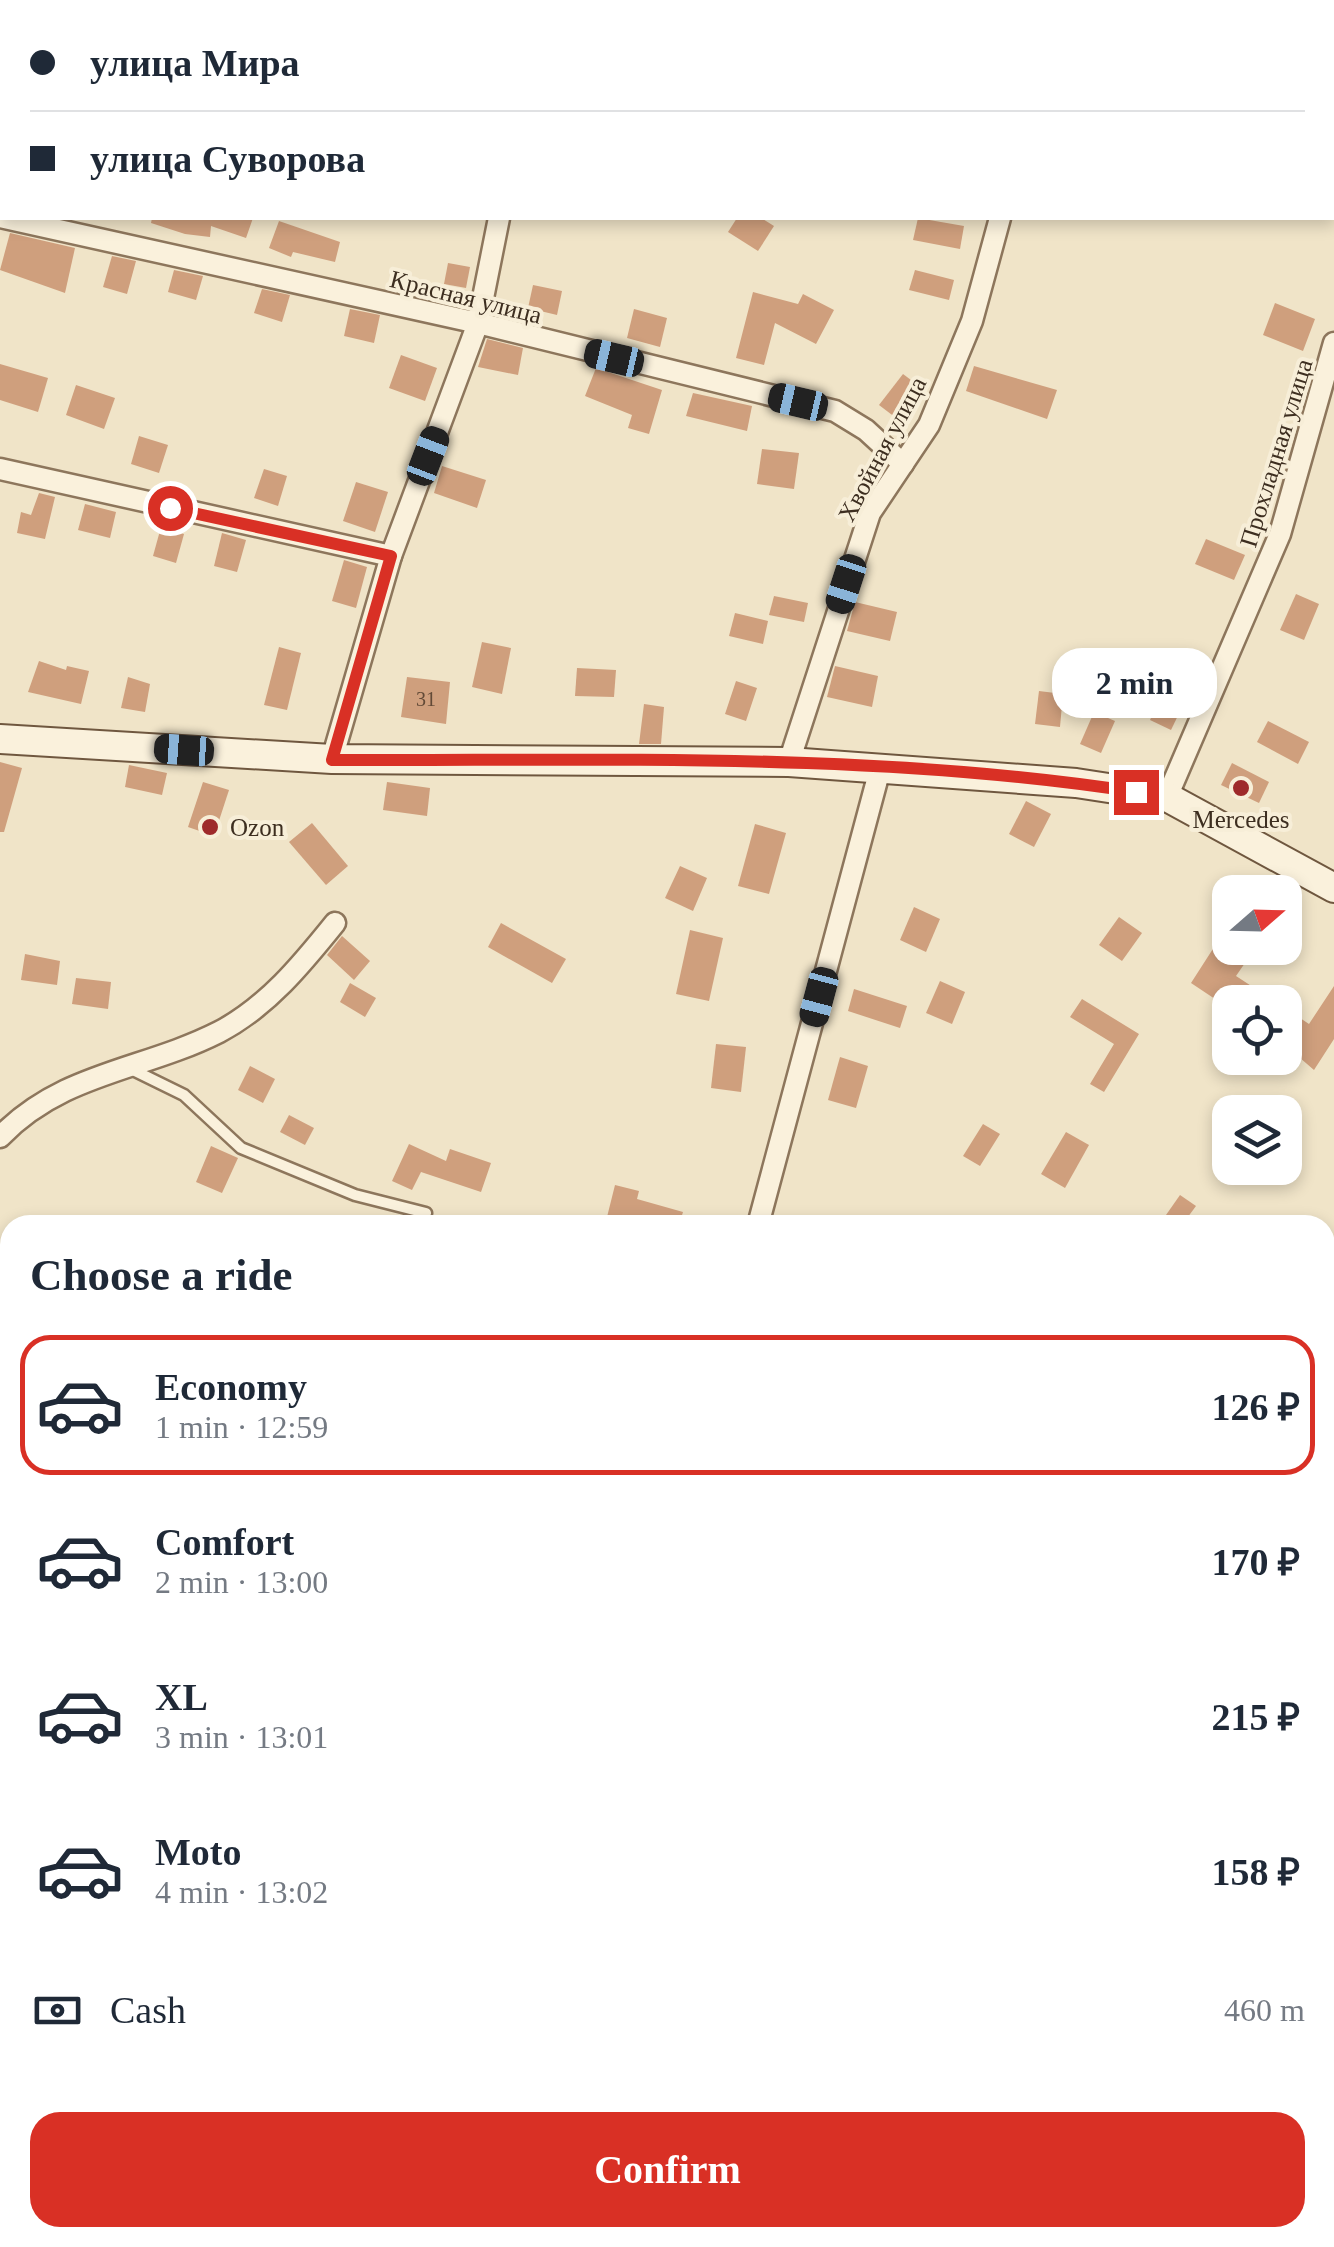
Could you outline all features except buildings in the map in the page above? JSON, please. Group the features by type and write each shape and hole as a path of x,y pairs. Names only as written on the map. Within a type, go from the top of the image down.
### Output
{"main road":[{"path":"0,739 332,760 789,762 1076,782 1166,797 1334,888"}],"street":[{"name":"Красная улица","path":"9,220 478,324 835,410 866,430 903,464"},
{"path":"332,760 391,556 478,324 498,220"},
{"name":"Хвойная улица","path":"789,762 870,514 929,425 972,321 999,220"},
{"name":"Прохладная улица","path":"1166,797 1280,534 1334,343"},
{"path":"0,469 391,556"},
{"path":"761,1215 880,769"},
{"path":"0,1138 26,1110 84,1079 220,1032 288,982 335,923"}],"lane":[{"path":"126,1066 184,1096 241,1148 355,1196 426,1213"}],"place":[{"name":"Mercedes","path":"1241,788"},
{"name":"Ozon","path":"210,827"}],"route":[{"path":"170,508 391,556 332,760 789,762 1076,782 1136,792"}]}
